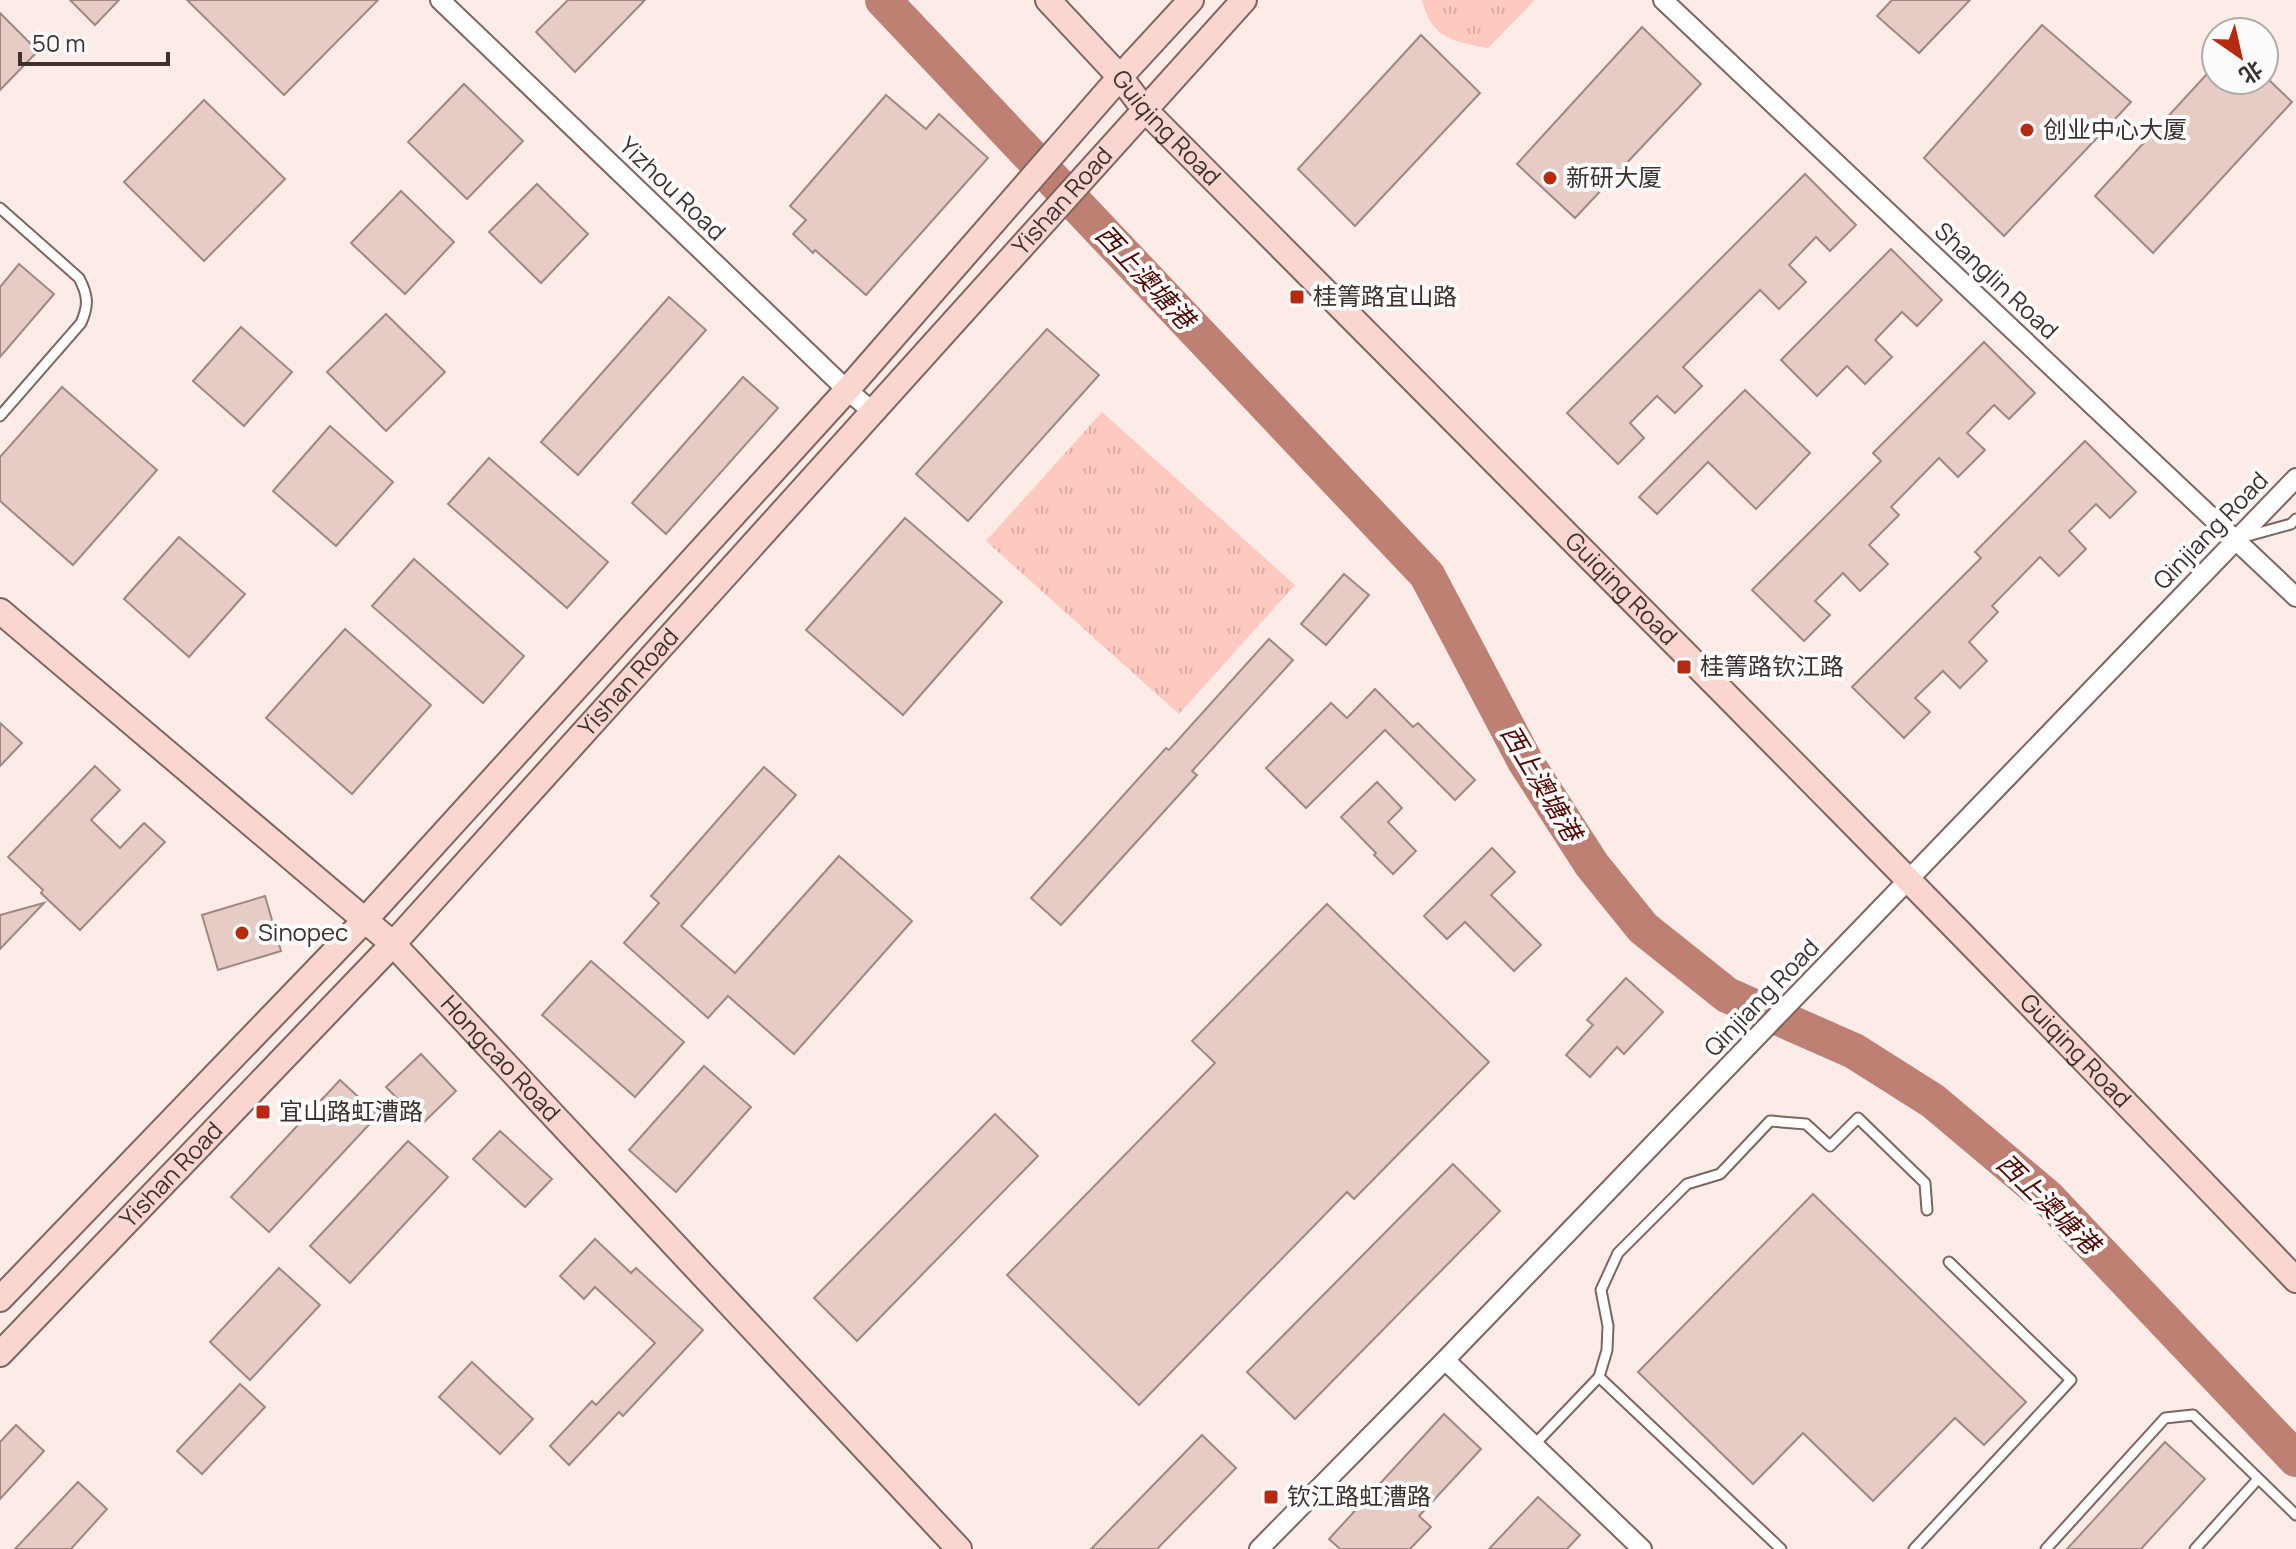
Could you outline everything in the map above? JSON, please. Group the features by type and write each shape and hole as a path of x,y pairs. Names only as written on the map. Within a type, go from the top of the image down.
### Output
{"main road":[{"name":"Guiqing Road","path":"1048,0 1120,77 1145,110 1693,659 2296,1280"},
{"name":"Yishan Road","path":"0,1299 365,920 847,390 1191,0"},
{"name":"Yishan Road","path":"0,1354 393,944 1244,0"},
{"name":"Hongcao Road","path":"0,611 393,944 959,1549"}],"street":[{"name":"Yizhou Road","path":"440,0 872,411"},
{"name":"Shanglin Road","path":"1663,0 2296,597"},
{"name":"Qinjiang Road","path":"1259,1549 2296,478"},
{"path":"1445,1360 1642,1549"}],"lane":[{"path":"0,208 79,278 86,290 88,306 81,323 0,416"},
{"path":"2237,539 2291,524 2296,519"},
{"path":"1534,1445 1599,1377 1608,1338 1601,1290 1618,1253 1687,1184 1720,1174 1770,1121 1806,1124 1830,1146 1858,1118 1925,1183 1927,1210"},
{"path":"1914,1549 2071,1380 1949,1262"},
{"path":"1599,1377 1781,1549"},
{"path":"2046,1549 2165,1418 2193,1415 2296,1515"},
{"path":"2195,1549 2258,1479"}],"green space":[{"path":"1422,0 1535,0 1488,48 1445,36 1431,23"},
{"path":"1102,412 1295,585 1179,714 986,541"}],"building":[{"path":"70,0 119,0 95,25"},
{"path":"187,0 378,0 284,95"},
{"path":"568,0 645,0 575,72 536,32"},
{"path":"1892,0 1970,0 1919,53 1877,16"},
{"path":"0,13 38,51 0,90"},
{"name":"创业中心大厦","path":"2042,25 2131,102 2004,236 1924,158"},
{"path":"1642,27 1701,84 1575,218 1517,164"},
{"path":"1421,35 1480,93 1355,226 1298,169"},
{"path":"2200,81 2200,96 2280,96 2280,91 2292,102 2153,253 2095,196"},
{"path":"464,84 523,141 467,199 408,142"},
{"path":"886,95 926,129 939,114 988,158 866,295 793,234 806,220 790,206"},
{"path":"204,100 285,179 204,261 124,182"},
{"path":"1805,174 1856,225 1830,251 1816,237 1789,265 1806,282 1779,309 1760,290 1683,367 1702,386 1675,413 1657,396 1630,423 1644,438 1618,464 1567,413"},
{"path":"537,184 588,234 541,283 489,232"},
{"path":"401,191 454,242 405,294 351,243"},
{"path":"1891,249 1942,300 1917,326 1902,312 1875,340 1892,357 1865,384 1847,366 1817,396 1781,360"},
{"path":"19,264 54,294 0,357 0,287"},
{"path":"669,297 706,330 578,475 541,442"},
{"path":"386,314 445,372 386,431 327,372"},
{"path":"241,327 292,372 244,426 193,381"},
{"path":"1047,329 1099,375 968,521 916,474"},
{"path":"1984,342 2035,393 2009,419 1994,405 1967,433 1985,450 1958,477 1939,458 1891,507 1899,515 1869,545 1888,564 1860,591 1843,573 1815,601 1830,615 1804,641 1752,590 1881,461 1873,453"},
{"path":"743,377 778,408 666,534 632,503"},
{"path":"62,387 157,470 73,565 0,501 0,457"},
{"path":"1745,390 1810,453 1756,509 1708,462 1657,514 1639,497"},
{"path":"330,426 393,482 336,546 273,491"},
{"path":"2085,441 2136,492 2110,518 2096,504 2069,531 2086,549 2059,576 2040,557 1992,606 1998,612 1969,642 1987,661 1960,688 1943,671 1915,698 1930,712 1904,738 1852,687 1981,558 1975,552"},
{"path":"489,458 608,562 567,608 448,504"},
{"path":"905,518 1002,602 903,715 806,630"},
{"path":"179,537 245,594 189,657 124,599"},
{"path":"414,559 524,656 483,703 372,606"},
{"path":"1344,574 1369,595 1326,645 1301,624"},
{"path":"345,629 431,705 352,794 266,718"},
{"path":"1269,639 1293,660 1192,771 1197,775 1061,925 1031,898"},
{"path":"1375,689 1413,727 1418,723 1475,780 1455,800 1385,730 1306,808 1266,768 1331,703 1347,718"},
{"path":"0,723 22,743 0,766"},
{"path":"95,766 120,790 91,820 120,848 144,823 165,842 80,930 8,857"},
{"path":"764,767 796,795 681,926 735,973 839,856 912,921 794,1054 728,996 708,1018 624,943 659,903 651,896"},
{"path":"1377,782 1402,808 1388,822 1416,851 1393,874 1341,817"},
{"path":"1492,848 1515,872 1491,895 1541,945 1514,971 1465,922 1447,939 1424,916"},
{"name":"Sinopec","path":"265,896 281,951 218,970 202,915"},
{"path":"44,903 0,949 0,915"},
{"path":"1327,904 1489,1062 1354,1199 1347,1192 1139,1405 1007,1275 1215,1063 1192,1041"},
{"path":"591,961 684,1042 635,1097 542,1015"},
{"path":"1626,978 1663,1012 1624,1054 1617,1047 1590,1077 1566,1055 1593,1025 1587,1020"},
{"path":"421,1054 456,1091 422,1124 386,1087"},
{"path":"704,1066 751,1107 676,1192 629,1150"},
{"path":"340,1080 378,1115 269,1232 231,1197"},
{"path":"995,1114 1038,1156 857,1341 814,1298"},
{"path":"500,1131 552,1179 525,1207 473,1159"},
{"path":"408,1141 448,1177 350,1283 310,1246"},
{"path":"1453,1164 1500,1211 1295,1419 1247,1372"},
{"path":"1813,1194 2026,1402 1984,1445 1955,1418 1873,1501 1803,1433 1753,1484 1638,1372"},
{"path":"595,1239 631,1273 636,1268 703,1330 623,1416 619,1412 569,1465 550,1446 592,1401 596,1405 655,1343 595,1287 584,1299 560,1276"},
{"path":"279,1268 320,1305 250,1380 210,1342"},
{"path":"472,1362 533,1419 500,1454 439,1397"},
{"path":"240,1384 265,1407 202,1474 177,1451"},
{"path":"1444,1414 1481,1449 1419,1516 1431,1527 1410,1549 1340,1549 1329,1539"},
{"path":"16,1425 44,1451 0,1499 0,1442"},
{"path":"1202,1435 1236,1468 1157,1549 1091,1549"},
{"path":"2165,1442 2205,1479 2141,1549 2067,1549"},
{"path":"78,1482 107,1509 71,1549 15,1549"},
{"path":"1538,1497 1580,1535 1567,1549 1489,1549"}],"waterway":[{"name":"西上澳塘港","path":"883,0 1427,575 1525,761 1592,865 1643,928 1727,995 1854,1051 1933,1101 2047,1197 2296,1459"}],"place":[{"name":"创业中心大厦","path":"2027,130"},
{"name":"新研大厦","path":"1550,178"},
{"name":"桂箐路宜山路","path":"1297,297"},
{"name":"桂箐路钦江路","path":"1684,667"},
{"name":"Sinopec","path":"242,933"},
{"name":"宜山路虹漕路","path":"263,1112"},
{"name":"钦江路虹漕路","path":"1271,1497"}]}
